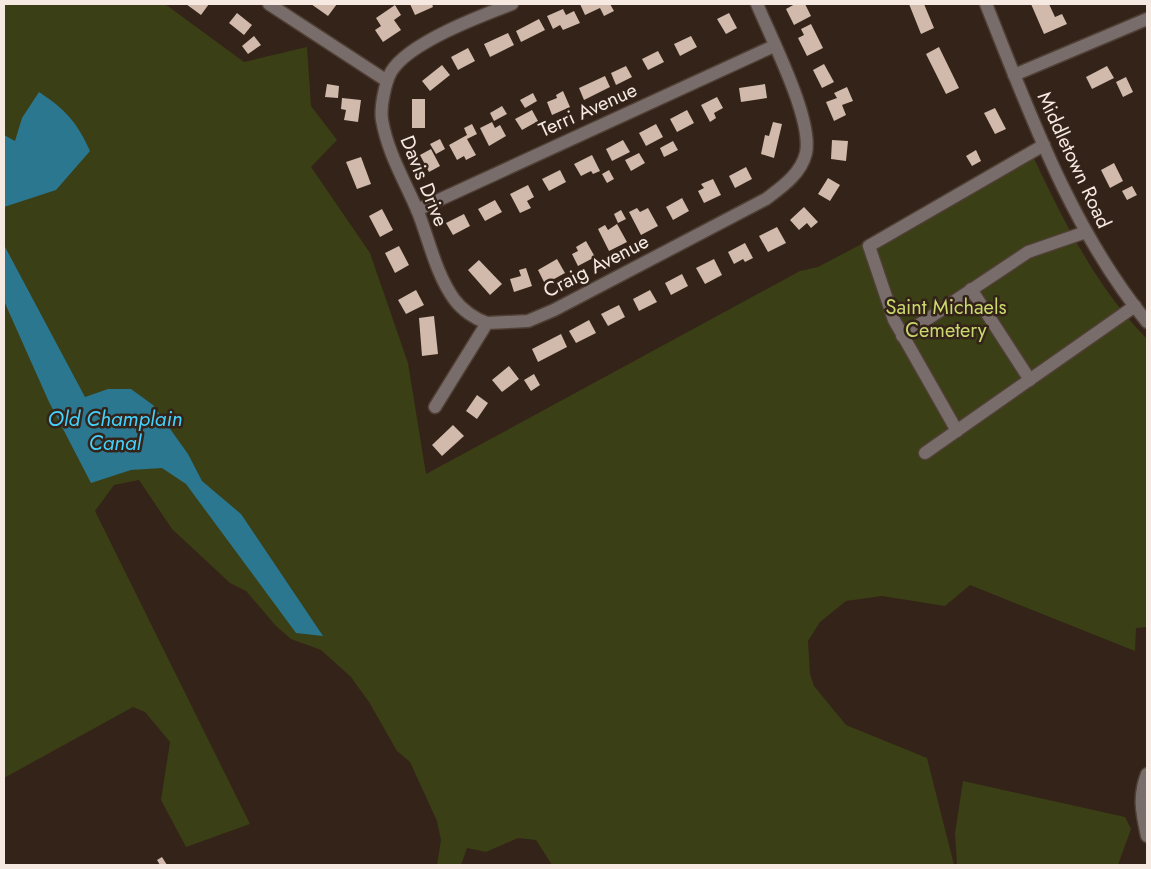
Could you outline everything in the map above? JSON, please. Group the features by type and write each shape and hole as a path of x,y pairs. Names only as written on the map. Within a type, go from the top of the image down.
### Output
{"street":[{"path":"269,4 387,81 395,67 411,52 437,37 512,4"},
{"path":"757,4 774,46"},
{"name":"Middletown Road","path":"986,4 1044,145 1086,232 1119,286 1147,322"},
{"path":"1014,75 1147,19"},
{"name":"Craig Avenue","path":"487,323 528,321 554,310 766,199 780,188 798,170 806,154 807,143 803,112 774,46"},
{"name":"Terri Avenue","path":"417,210 774,46"},
{"name":"Davis Drive","path":"387,81 382,118 388,148 417,210 444,283 455,301 474,319 487,323"},
{"path":"957,431 894,320 869,246 1044,145"},
{"path":"902,336 1028,252 1086,232"},
{"path":"971,289 1030,380"},
{"path":"925,453 1135,306"},
{"path":"435,407 487,323"},
{"path":"1147,774 1141,789 1141,797 1147,836"}],"green space":[{"name":"Saint Michaels Cemetery","path":"4,4 165,4 244,62 307,47 311,106 337,140 311,167 370,253 408,363 426,474 800,271 818,267 1032,154 1069,228 1096,275 1129,319 1147,339 1147,627 1136,628 1135,651 970,585 945,606 882,596 846,601 820,622 808,641 810,674 814,686 846,725 927,758 954,865 552,865 536,840 518,838 486,852 467,848 461,865 437,865 441,840 437,821 410,762 397,751 369,702 351,677 321,650 291,639 276,626 246,591 230,583 172,529 139,480 114,485 95,511 250,824 186,847 161,800 170,742 145,712 133,707 4,778"},
{"path":"963,781 1125,817 1131,829 1118,865 957,865 955,833"}],"water":[{"path":"39,92 63,110 75,124 90,151 56,190 4,207 4,135 15,141 22,118"},
{"name":"Old Champlain Canal","path":"4,245 85,397 108,389 131,389 153,405 188,454 202,481 241,514 323,636 296,633 186,484 162,468 131,470 91,483 49,402 4,301"}],"building":[{"path":"186,4 209,4 201,15"},
{"path":"311,4 337,4 328,16"},
{"path":"410,4 432,4 433,7 415,15"},
{"path":"580,4 610,4 614,11 604,16 600,8 585,15"},
{"path":"795,4 805,4 811,16 794,25 786,9"},
{"path":"909,4 924,4 934,28 921,34"},
{"path":"1031,4 1049,4 1055,17 1062,14 1067,24 1044,34"},
{"path":"395,5 401,15 394,20 401,30 383,42 375,30 381,26 376,18"},
{"path":"563,9 566,15 574,11 580,23 563,30 560,25 553,29 547,16"},
{"path":"237,13 252,25 244,35 229,23"},
{"path":"729,13 737,28 726,34 717,19"},
{"path":"539,19 545,30 521,42 516,31"},
{"path":"811,24 823,48 807,56 798,38 804,35 801,29"},
{"path":"508,33 514,45 490,57 484,44"},
{"path":"254,36 261,45 248,54 242,46"},
{"path":"691,36 697,47 680,56 674,44"},
{"path":"939,47 959,88 946,94 926,54"},
{"path":"468,48 475,61 458,70 451,57"},
{"path":"658,51 664,62 648,70 642,59"},
{"path":"824,64 834,82 822,88 813,70"},
{"path":"442,65 450,75 430,91 422,81"},
{"path":"626,66 632,77 616,85 611,73"},
{"path":"1107,66 1114,78 1092,89 1086,77"},
{"path":"605,76 610,87 584,100 579,88"},
{"path":"1126,77 1133,92 1123,97 1116,82"},
{"path":"327,84 339,86 338,98 325,97"},
{"path":"765,84 767,98 741,102 739,88"},
{"path":"847,87 853,101 842,105 846,115 834,121 826,102 837,98 834,93"},
{"path":"563,91 570,107 552,115 547,102 557,98 556,95"},
{"path":"533,93 537,101 525,108 520,100"},
{"path":"717,97 723,108 714,113 716,118 710,122 701,105"},
{"path":"342,98 361,100 358,122 344,120 346,110 341,109"},
{"path":"412,99 425,99 425,128 412,128"},
{"path":"502,106 507,114 494,121 490,113"},
{"path":"995,108 1006,129 995,134 984,113"},
{"path":"532,110 538,121 522,130 515,119"},
{"path":"687,110 694,123 677,132 670,119"},
{"path":"492,122 495,128 500,125 506,136 489,146 480,128"},
{"path":"773,122 782,124 774,158 761,154 765,135 769,136"},
{"path":"472,124 477,134 467,139 476,155 466,160 464,156 457,160 449,145 467,135 464,128"},
{"path":"656,124 663,137 646,146 639,133"},
{"path":"440,139 445,149 436,154 430,144"},
{"path":"623,140 630,152 612,161 606,149"},
{"path":"832,140 848,141 846,161 831,159"},
{"path":"673,141 678,150 664,157 660,148"},
{"path":"431,149 440,166 429,172 420,155"},
{"path":"976,150 981,161 972,166 966,156"},
{"path":"639,153 645,163 631,171 625,160"},
{"path":"592,155 600,171 593,174 591,171 581,176 574,164"},
{"path":"361,157 371,184 357,189 346,162"},
{"path":"1114,163 1123,181 1110,188 1101,170"},
{"path":"746,167 752,179 735,188 729,176"},
{"path":"560,170 566,182 549,191 542,179"},
{"path":"609,170 614,179 607,183 602,174"},
{"path":"828,178 840,185 830,201 818,194"},
{"path":"713,179 721,195 704,203 698,191 704,188 701,184"},
{"path":"528,185 534,197 527,201 531,208 520,213 510,194"},
{"path":"1132,186 1137,195 1127,200 1122,191"},
{"path":"682,198 689,211 673,220 666,207"},
{"path":"495,200 502,212 485,221 478,209"},
{"path":"804,207 818,222 811,228 807,223 799,230 790,220"},
{"path":"637,208 640,212 648,208 658,226 641,235 629,212"},
{"path":"382,209 393,230 380,237 369,216"},
{"path":"621,210 626,219 618,223 614,214"},
{"path":"464,214 470,226 453,235 446,223"},
{"path":"617,224 627,242 609,251 598,229 605,225 608,230"},
{"path":"777,227 786,243 768,252 759,236"},
{"path":"586,241 595,257 578,266 572,254 578,251 576,247"},
{"path":"745,243 753,258 745,262 743,259 734,264 728,252"},
{"path":"399,246 409,265 395,273 385,253"},
{"path":"557,259 565,273 545,284 538,270"},
{"path":"714,259 722,275 705,284 696,268"},
{"path":"479,260 502,284 490,295 468,270"},
{"path":"526,268 532,286 514,292 510,279 521,276 519,270"},
{"path":"682,274 688,286 671,295 665,283"},
{"path":"416,290 424,305 406,314 398,300"},
{"path":"650,290 657,302 639,311 633,299"},
{"path":"619,305 625,317 608,326 601,314"},
{"path":"434,316 438,354 422,356 419,318"},
{"path":"589,320 596,333 576,343 569,331"},
{"path":"561,334 567,347 538,362 532,349"},
{"path":"509,366 519,379 502,392 492,380"},
{"path":"534,374 540,385 531,391 524,380"},
{"path":"477,395 488,403 477,419 466,411"},
{"path":"453,425 464,436 442,456 432,445"},
{"path":"162,857 167,865 160,865 157,860"}]}
